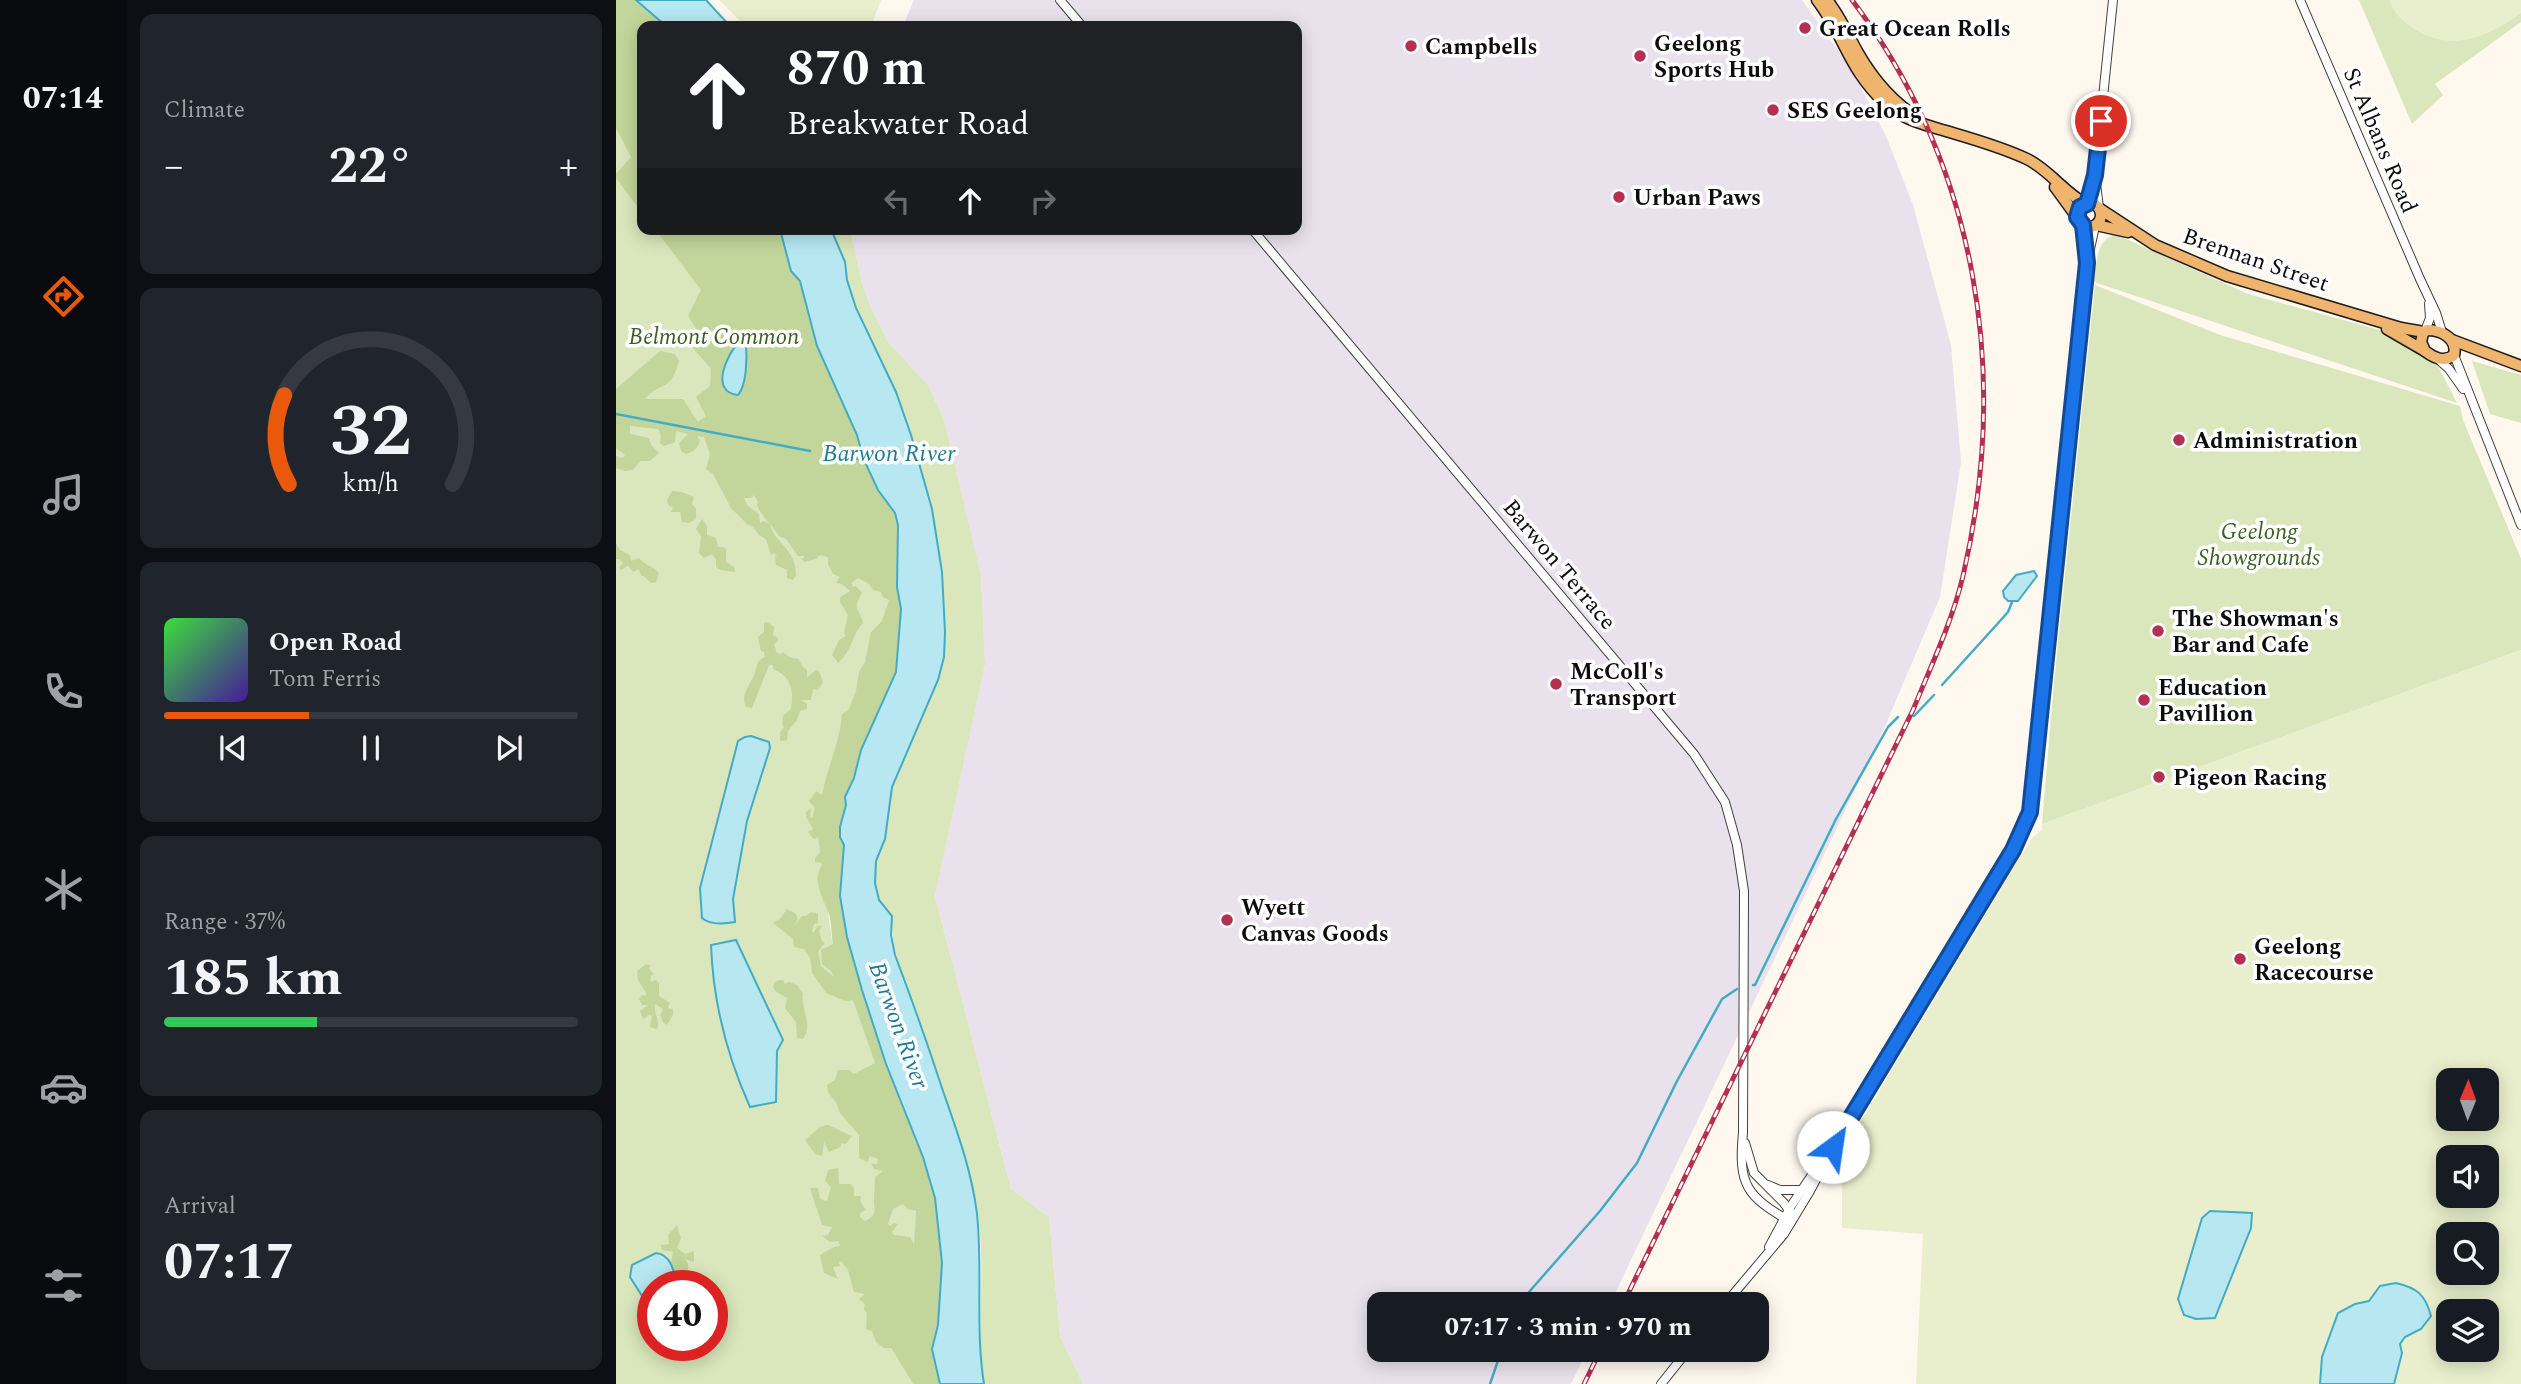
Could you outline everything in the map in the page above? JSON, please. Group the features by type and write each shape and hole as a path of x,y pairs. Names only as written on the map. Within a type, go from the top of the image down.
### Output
{"main road":[{"path":"1817,0 1873,77 1892,98 1920,119 1942,130 2009,152 2045,169 2057,178 2070,194 2099,209 2100,220 2088,224"},
{"path":"1827,0 1847,42"},
{"path":"2009,152 2030,164 2052,184 2088,224"},
{"path":"2086,204 2078,210 2088,224"},
{"name":"Brennan Street","path":"2099,209 2137,235"},
{"name":"Brennan Street","path":"2088,224 2117,228 2137,235 2227,276 2401,328 2446,336"},
{"name":"Brennan Street","path":"2363,317 2430,355"},
{"path":"2425,332 2421,345 2430,355 2446,359 2454,355 2493,357"},
{"path":"2446,336 2455,346 2454,355"},
{"path":"2446,336 2521,366"}],"street":[{"path":"1060,0 1078,21"},
{"path":"2086,204 2095,175 2113,0"},
{"name":"St Albans Road","path":"2300,0 2446,336"},
{"path":"2095,175 2099,209"},
{"path":"1735,1292 1786,1223 1833,1147 2013,850 2030,812 2087,263 2088,224"},
{"name":"Barwon Terrace","path":"1257,235 1694,754 1725,803 1737,845 1744,891 1741,1166 1746,1184 1758,1200 1786,1223"},
{"name":"St Albans Road","path":"2425,332 2431,316 2427,295"},
{"path":"2430,355 2447,367 2469,397"},
{"path":"2454,355 2521,525"},
{"name":"Barwon Terrace","path":"1743,1133 1748,1160 1786,1223"},
{"path":"1786,1223 1801,1190 1815,1176"},
{"path":"1757,1177 1778,1190 1801,1190"},
{"path":"1661,1384 1679,1362"}],"shaded area":[{"path":"914,0 1802,0 1850,67 1886,136 1913,205 1951,345 1961,462 1940,597 1883,731 1616,1292 1367,1292 1367,1362 1582,1362 1571,1384 1083,1384 1060,1336 1049,1217 1011,1189 935,896 985,665 981,575 945,423 929,386 888,342 871,308 862,283 851,235 1302,235 1302,21 905,21"}],"green space":[{"name":"Belmont Common","path":"616,0 636,0 660,21 637,21 637,235 782,235 791,271 800,281 817,346 857,435 864,460 878,491 895,513 898,525 897,587 818,837 832,941 906,1145 916,1214 914,1267 890,1321 889,1345 913,1384 616,1384"},
{"path":"616,0 636,0 660,21 637,21 637,206 616,178 616,174 631,157 616,128"},
{"path":"719,0 881,0 873,21 740,21"},
{"path":"2359,0 2521,0 2521,22 2435,84 2443,95 2412,124"},
{"path":"2389,0 2521,0 2521,13 2483,35 2456,41 2442,40 2414,29 2402,20"},
{"path":"2115,234 2248,294 2380,330 2437,364 2457,403 2094,282 2100,248 2108,237"},
{"name":"Belmont Common","path":"660,235 782,235 791,270 800,281 817,346 833,377 878,491 894,513 898,525 897,587 901,609 896,672 861,750 854,778 845,797 846,805 840,827 840,837 844,845 840,896 847,937 862,990 923,1157 935,1198 942,1263 938,1325 932,1349 940,1384 913,1384 891,1348 884,1348 876,1342 872,1331 866,1329 865,1304 859,1299 865,1294 854,1292 848,1270 841,1261 840,1266 833,1267 838,1279 824,1273 820,1255 840,1246 838,1241 830,1242 822,1236 828,1235 832,1227 822,1225 810,1188 818,1188 820,1199 827,1201 831,1187 825,1181 828,1170 838,1168 839,1184 851,1184 854,1196 861,1196 860,1201 866,1210 860,1213 860,1217 865,1221 874,1213 875,1177 883,1171 874,1169 871,1164 877,1164 878,1159 870,1156 867,1162 859,1158 859,1135 840,1113 827,1085 835,1080 838,1070 849,1070 854,1074 875,1063 853,1000 845,1001 826,993 812,973 810,958 804,949 794,947 793,939 773,923 780,919 787,909 796,914 798,919 794,926 802,916 811,912 818,914 818,923 814,924 812,932 822,926 819,931 825,943 818,951 821,966 834,977 822,964 821,950 833,944 831,925 818,883 822,865 815,862 820,852 818,837 814,839 808,832 813,829 806,812 811,808 812,818 815,808 809,801 816,791 822,795 839,735 842,714 849,709 859,672 865,662 871,632 882,621 889,600 858,578 851,583 862,593 857,607 863,623 838,663 832,655 839,640 846,636 844,632 848,615 840,597 850,591 842,584 836,583 840,577 833,574 828,557 820,555 804,562 802,559 805,556 798,556 786,539 779,536 770,524 795,566 796,575 793,580 787,578 787,570 776,565 777,556 774,553 771,555 766,539 731,508 713,474 706,469 710,454 704,437 697,436 700,441 698,446 686,454 681,451 679,443 688,434 676,431 675,442 664,446 660,443 661,435 658,429 630,426 630,434 649,438 651,445 659,453 650,461 640,461 633,470 616,468 616,456 623,458 625,455 616,448 616,389 660,351 675,354 679,361 676,371 669,383 645,399 683,399 698,422 706,416 696,397 710,386 711,369 693,348 697,330 688,316 701,290","holes":["754,495 759,509 770,524 764,521 760,523 759,514 747,505 744,498","903,1204 916,1211 914,1245 910,1237 894,1235 892,1232 898,1224 888,1224 893,1209"]},
{"path":"834,235 851,235 862,283 888,342 929,386 945,423 981,575 985,665 935,896 1011,1189 1049,1217 1060,1336 1083,1384 984,1384 981,1252 976,1208 951,1115 897,958 892,916 879,900 875,883 876,860 885,839 892,787 938,680 944,657 945,632 942,572 932,509 896,392 856,308 847,280 845,262"},
{"name":"Geelong Showgrounds","path":"2095,285 2220,335 2460,406 2463,420 2521,559 2521,650 2042,824"},
{"path":"2472,361 2521,375 2521,423 2490,414"},
{"path":"672,491 694,497 692,504 696,508 696,519 689,523 682,522 680,512 671,512 673,507 669,506 667,500"},
{"path":"702,519 707,526 707,535 716,538 718,547 726,549 726,562 734,567 735,572 716,567 716,559 712,554 704,558 699,553 701,536 696,529"},
{"path":"616,543 620,550 630,555 631,561 639,558 657,571 659,573 656,582 651,583 641,576 639,569 633,572 628,565 622,570 619,568 623,563 616,559"},
{"path":"764,623 774,627 773,635 778,638 774,644 777,653 783,652 798,659 807,670 807,677 816,670 819,671 823,682 818,690 813,689 811,700 801,700 807,704 807,709 800,711 788,731 787,740 780,741 780,733 784,727 783,716 791,709 792,702 788,680 773,669 773,665 769,665 752,708 746,707 744,702 757,664 765,657 758,637 764,632"},
{"name":"Geelong Racecourse","path":"2521,650 2521,1384 1916,1384 1923,1234 1842,1228 1842,1186 1832,1169 2032,838 2042,830 2042,824"},
{"path":"646,964 650,965 649,969 654,974 650,982 656,980 659,983 659,996 670,1003 668,1008 673,1009 673,1015 667,1025 660,1015 663,1009 655,1004 657,1029 650,1027 652,1016 643,1019 640,1011 648,1005 642,1005 639,999 642,995 646,996 646,993 638,980 637,971"},
{"path":"779,980 783,980 785,984 789,982 797,985 803,994 807,1028 803,1039 797,1038 796,1022 785,1008 787,998 773,987"},
{"path":"828,1125 852,1136 846,1144 841,1143 841,1147 829,1152 824,1142 822,1156 815,1154 805,1140 820,1127"},
{"path":"677,1225 681,1238 677,1248 685,1254 694,1251 694,1262 685,1259 688,1270 674,1270 671,1265 673,1252 662,1250 661,1245 669,1244 668,1235"}],"water":[{"path":"636,0 706,0 725,21 660,21"},
{"name":"Barwon River","path":"782,235 834,235 845,262 847,280 856,308 896,392 932,509 942,572 944,657 938,680 892,787 885,839 876,861 875,883 879,900 892,916 891,935 895,955 954,1121 972,1183 979,1235 980,1342 984,1384 940,1384 932,1349 938,1325 942,1263 935,1198 923,1157 886,1064 862,990 847,937 840,896 844,845 840,837 840,827 846,805 845,797 854,778 861,750 896,672 901,609 897,587 898,525 895,513 878,490 864,460 857,435 817,346 800,281 791,271"},
{"path":"739,342 746,344 746,356 745,378 738,395 729,392 722,380 726,363"},
{"path":"2034,571 2037,576 2018,601 2008,601 2004,597 2003,591 2016,575"},
{"path":"751,736 769,742 770,748 747,821 733,899 735,922 713,923 702,918 700,888 738,741"},
{"path":"736,940 783,1040 777,1051 776,1102 750,1107 734,1068 723,1028 712,966 711,945"},
{"path":"2210,1211 2252,1213 2251,1228 2215,1318 2196,1319 2184,1315 2178,1299 2202,1218"},
{"path":"656,1253 666,1257 673,1270 637,1270 637,1288 630,1277 632,1265"},
{"path":"2396,1283 2419,1293 2431,1316 2421,1329 2405,1337 2400,1344 2402,1353 2394,1384 2320,1384 2322,1357 2338,1313 2355,1304 2369,1301 2380,1286"}],"waterway":[{"path":"616,414 810,451"},
{"path":"830,454 864,460"},
{"path":"1942,685 2008,612 2012,602"},
{"path":"1914,716 1934,695"},
{"path":"1753,985 1836,819 1888,727 1898,717"},
{"path":"1529,1292 1600,1211 1637,1163 1677,1081 1722,999 1737,989"},
{"path":"1490,1384 1498,1362"}],"railway":[{"path":"1629,1292 1913,710 1953,610 1963,576 1977,500 1983,424 1982,349 1972,275 1955,202 1929,132 1895,64 1852,0"},
{"path":"1584,1384 1595,1362"}],"place":[{"name":"Great Ocean Rolls","path":"1805,28"},
{"name":"Campbells","path":"1411,46"},
{"name":"Geelong Sports Hub","path":"1640,56"},
{"name":"SES Geelong","path":"1773,110"},
{"name":"Urban Paws","path":"1619,197"},
{"name":"Administration","path":"2179,440"},
{"name":"The Showman's Bar and Cafe","path":"2158,631"},
{"name":"McColl's Transport","path":"1556,684"},
{"name":"Education Pavillion","path":"2144,700"},
{"name":"Pigeon Racing","path":"2159,777"},
{"name":"Wyett Canvas Goods","path":"1227,920"},
{"name":"Geelong Racecourse","path":"2240,959"}],"route":[{"path":"1833,1147 2013,850 2030,812 2087,263 2083,225 2078,220 2077,213 2080,207 2087,204 2095,175 2101,121"}]}
